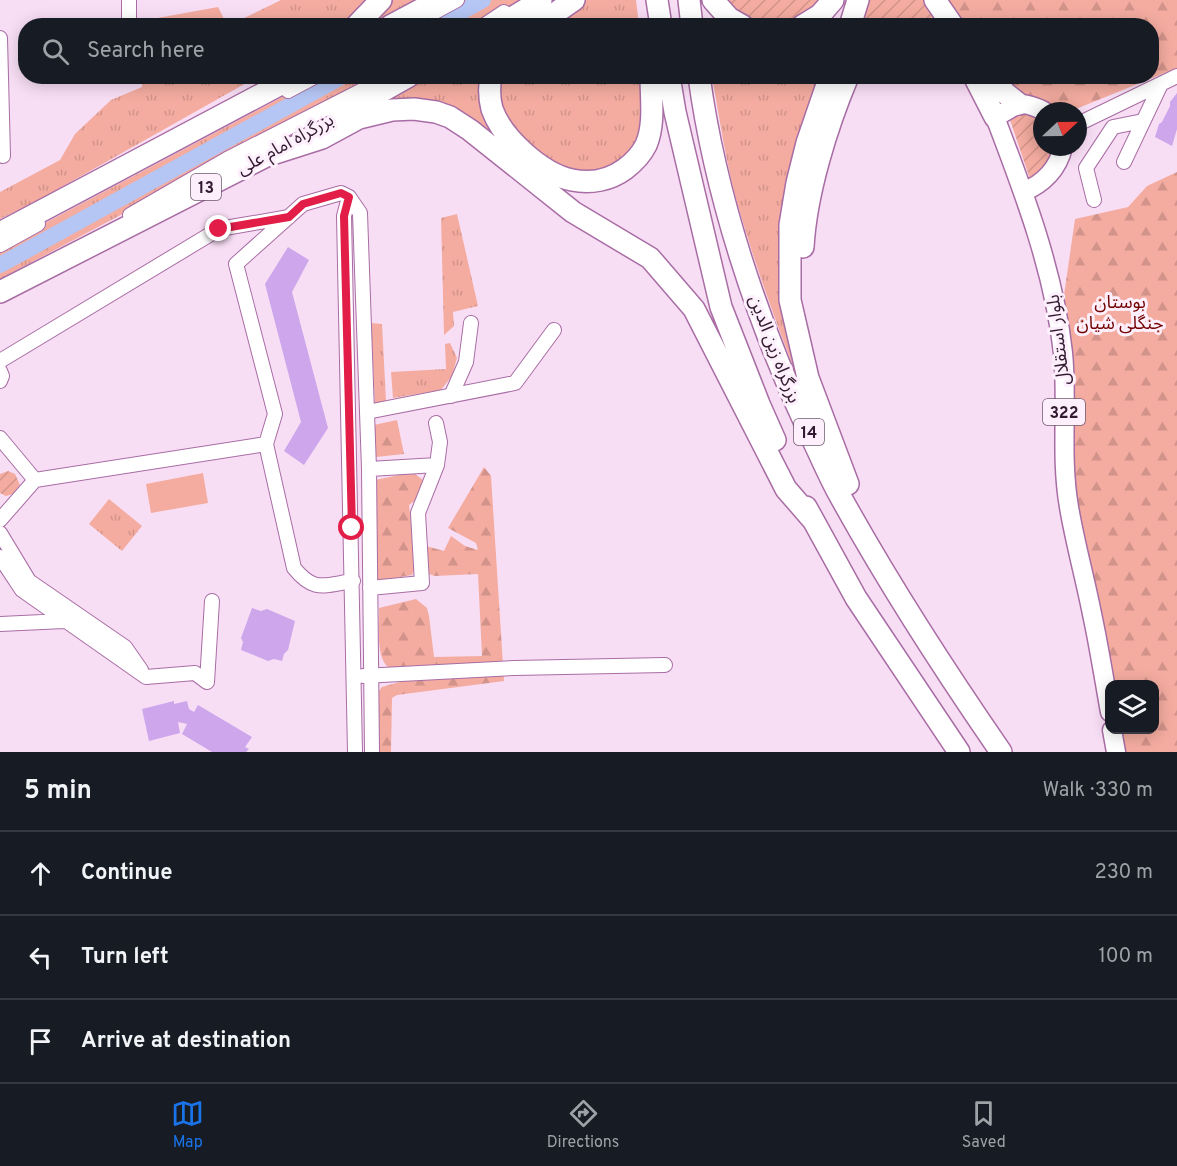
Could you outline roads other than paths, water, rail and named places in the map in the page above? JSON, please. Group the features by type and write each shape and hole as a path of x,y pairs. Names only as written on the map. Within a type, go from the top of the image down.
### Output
{"highway":[{"path":"364,18 381,0"},
{"path":"405,18 438,0"},
{"path":"512,18 541,0"},
{"path":"548,18 574,0"},
{"path":"650,0 650,18"},
{"path":"657,0 660,18"},
{"path":"689,0 691,18"},
{"path":"713,0 729,18"},
{"path":"815,18 833,0"},
{"path":"852,18 858,0"},
{"path":"935,0 947,18"},
{"path":"211,123 262,84"},
{"path":"0,234 282,84"},
{"name":"بزرگراه امام علی","path":"0,292 269,155 396,84"},
{"path":"491,84 492,109 510,138 534,160 558,175 572,180 596,182 609,178 631,165 646,145 651,120 651,84"},
{"name":"بزرگراه زین الدین","path":"670,84 680,135 721,307 759,404 813,519 856,598 959,752"},
{"name":"بزرگراه زین الدین","path":"700,84 710,141 722,191 753,296 790,391 833,482 879,563 939,663 1001,752"},
{"path":"827,84 807,142 797,183 790,225 790,300 819,409 879,563"},
{"path":"799,340 806,221 836,105 845,84"},
{"path":"981,84 1006,111"},
{"path":"997,84 1005,93 1006,111"},
{"path":"269,155 322,138 359,118 392,110 414,109 436,112 450,117 470,130 573,212 650,258 694,309 786,489 813,519"}],"main road":[{"path":"1006,111 1033,106"},
{"name":"بلوار استقلال","path":"1006,111 1055,263 1066,308 1072,360 1074,486 1116,680"},
{"path":"1031,188 1053,170 1061,156"},
{"name":"بلوار استقلال","path":"1031,188 1058,316 1063,355 1064,450 1069,507 1093,615 1105,683"},
{"path":"1113,734 1116,752"},
{"path":"1126,734 1128,752"}],"street":[{"path":"129,0 129,18"},
{"path":"425,18 457,0"},
{"path":"496,18 524,0"},
{"path":"0,38 3,156"},
{"path":"1087,120 1177,76"},
{"path":"0,245 301,84"},
{"path":"0,282 99,232 227,159 372,84"},
{"path":"1124,162 1161,84"},
{"path":"1094,200 1086,168 1113,127 1143,121"},
{"path":"353,581 315,586 304,580 294,568 266,444 275,414 236,264 303,204 341,193 349,197 360,213 369,469 372,752"},
{"path":"349,197 344,216 355,752"},
{"path":"0,361 219,229 289,217"},
{"path":"451,396 466,362 471,323"},
{"path":"367,412 514,384 554,330"},
{"path":"0,371 0,381"},
{"path":"370,588 422,583 418,513 437,465 440,442 436,423"},
{"path":"0,438 35,480"},
{"path":"0,520 35,480 266,444"},
{"path":"369,469 437,465"},
{"path":"352,528 369,527"},
{"path":"0,533 29,581 146,677 195,673 207,682 212,601"},
{"path":"0,557 22,590 68,615"},
{"path":"0,624 68,615"},
{"path":"355,676 514,668 665,665"}],"waterway":[{"path":"450,18 483,0"},
{"path":"0,265 328,84"}],"park label":[{"name":"بوستان جنگلی شیان","path":"1120,312"}]}
